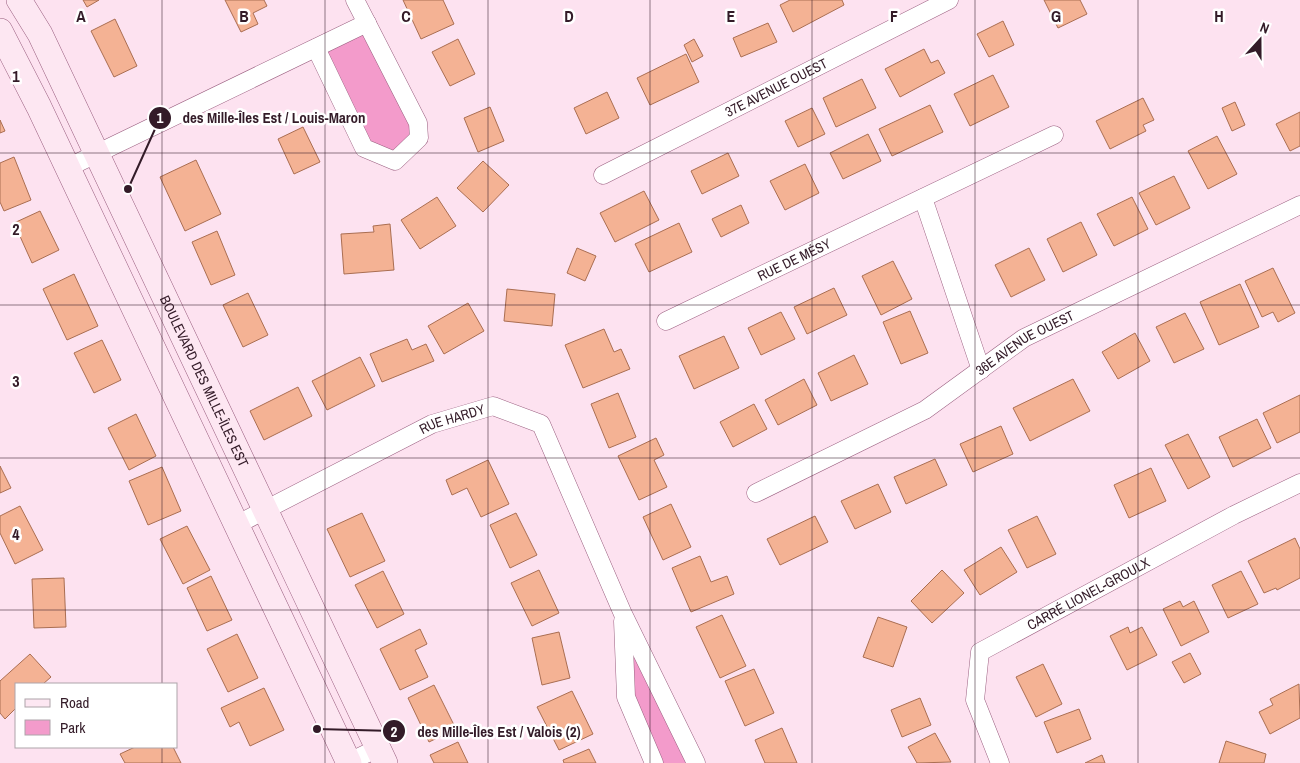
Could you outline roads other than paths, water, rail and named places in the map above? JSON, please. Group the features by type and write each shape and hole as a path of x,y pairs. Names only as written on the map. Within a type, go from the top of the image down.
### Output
{"street":[{"name":"BOULEVARD DES MILLE-ÎLES EST","path":"19,0 40,34 382,756"},
{"path":"316,48 364,148 395,161 419,138 418,123 355,0"},
{"name":"37E AVENUE OUEST","path":"603,175 949,0"},
{"path":"67,168 367,23"},
{"path":"0,31 39,107 348,763 382,756"},
{"name":"RUE DE MÉSY","path":"666,321 1054,135"},
{"path":"923,198 981,370"},
{"name":"36E AVENUE OUEST","path":"756,493 925,410 1024,338 1300,205"},
{"name":"RUE HARDY","path":"236,525 432,424 493,406 541,424 623,614 696,763"},
{"name":"CARRÉ LIONEL-GROULX","path":"1000,763 975,700 980,652 1234,515 1300,483"},
{"name":"RUE HARDY","path":"623,614 626,697 654,763"}],"place":[{"name":"des Mille-Îles Est / Louis-Maron","path":"128,189"},
{"name":"des Mille-Îles Est / Valois (2)","path":"317,729"}]}
